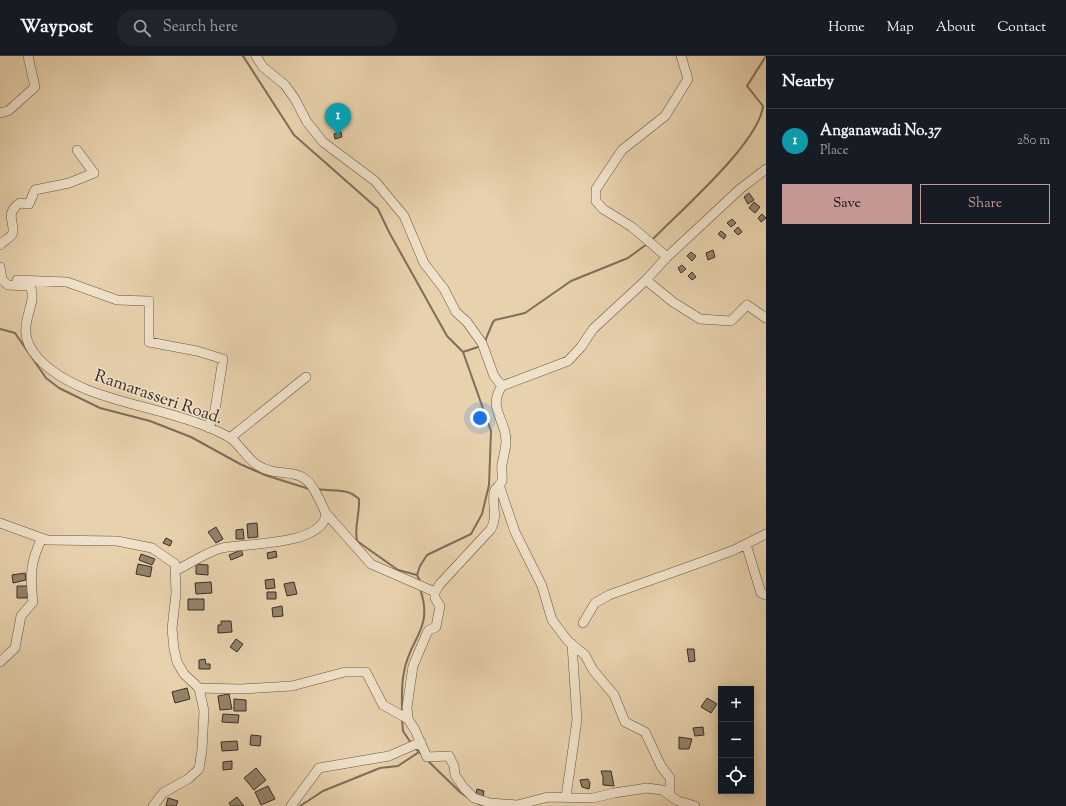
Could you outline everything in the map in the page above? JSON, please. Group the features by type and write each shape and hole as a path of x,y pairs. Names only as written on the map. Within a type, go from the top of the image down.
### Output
{"street":[{"path":"0,114 8,111 35,87 28,56"},
{"path":"256,56 263,67 285,85 295,99 307,122 322,142 375,182 405,217 424,263 444,289 456,312 467,322 483,345 494,376 502,386"},
{"path":"667,257 632,227 603,209 596,201 596,189 622,150 665,116 688,78 681,56"},
{"path":"0,245 11,237 13,231 11,214 20,203 29,204 35,190 69,183 94,173 77,150"},
{"path":"695,806 678,801 662,790 647,788 593,798 548,798 518,805 500,804 479,800 474,798 459,781 449,756 427,757 421,742 408,719 407,707 413,666 429,630 436,627 440,611 440,606 434,598 435,592 444,579 491,529 495,521 494,491 502,480 502,466 506,442 505,428 497,413 496,394 502,386 568,361 581,347 593,329 646,280 667,257 740,189 766,169"},
{"path":"0,267 1,280 67,282 117,300 150,301 149,342 197,351 223,359 215,410 209,428"},
{"name":"Ramarasseri Road.","path":"1,280 8,285 30,286 33,293 26,319 25,336 37,357 58,375 71,383 100,394 209,428 230,438 256,465 303,476 312,486 325,512 371,564 435,592"},
{"path":"646,280 673,302 700,319 731,321 747,304 766,318"},
{"path":"230,438 306,378"},
{"path":"499,485 515,532 542,586 552,620 572,644 585,655 593,670 614,695 625,722 645,732 661,766 670,778 670,795"},
{"path":"175,571 221,548 281,542 304,535 321,525 326,516 325,512"},
{"path":"0,523 47,540 117,541 152,548 175,564 176,592 172,629 174,649 177,662 184,674 199,688 204,711 202,750 199,769 188,779 163,793 153,806"},
{"path":"583,623 595,603 609,595 700,563 766,534"},
{"path":"0,662 15,648 21,616 33,602 30,577 34,554 42,538"},
{"path":"746,544 761,593 766,595"},
{"path":"566,797 577,720 572,644"},
{"path":"199,688 241,689 292,686 345,672 366,672 384,704 408,719"},
{"path":"291,806 319,768 389,756 421,742"}],"building":[{"path":"341,132 342,137 335,139 334,134"},
{"path":"749,193 754,200 748,204 744,197"},
{"path":"754,202 760,207 755,213 749,208"},
{"path":"762,214 766,218 761,222 758,218"},
{"path":"732,219 736,223 731,227 727,223"},
{"path":"738,227 742,232 738,235 734,231"},
{"path":"721,231 726,235 724,239 718,234"},
{"path":"713,250 715,257 708,260 706,253"},
{"path":"691,252 696,256 692,261 687,256"},
{"path":"682,265 686,269 681,273 678,268"},
{"path":"692,272 696,277 692,280 688,276"},
{"path":"257,523 258,537 248,538 247,524"},
{"path":"216,527 223,539 216,543 208,532"},
{"path":"243,529 244,539 236,539 236,530"},
{"path":"166,538 172,541 170,546 163,543"},
{"path":"241,550 243,555 231,560 229,555"},
{"path":"276,551 277,557 268,559 267,553"},
{"path":"141,554 155,559 152,565 139,560"},
{"path":"138,564 152,567 150,577 136,574"},
{"path":"196,564 208,565 208,575 196,574"},
{"path":"25,573 26,580 13,583 12,575"},
{"path":"274,579 275,588 266,589 265,580"},
{"path":"211,582 212,593 196,594 195,583"},
{"path":"294,582 297,594 287,596 284,584"},
{"path":"17,586 28,586 27,598 17,598"},
{"path":"267,592 276,592 276,599 267,599"},
{"path":"188,599 204,599 204,610 188,610"},
{"path":"282,606 283,616 273,617 272,608"},
{"path":"221,621 231,621 232,632 218,633 218,625 221,625"},
{"path":"236,639 243,644 237,652 230,647"},
{"path":"687,649 694,649 695,661 689,662"},
{"path":"205,659 206,664 210,664 210,669 199,669 199,660"},
{"path":"187,688 190,699 175,703 172,692"},
{"path":"229,694 232,709 220,710 218,696"},
{"path":"707,698 717,704 711,713 701,707"},
{"path":"234,699 246,700 246,711 234,711"},
{"path":"223,714 239,715 238,723 222,722"},
{"path":"703,727 704,735 695,736 693,728"},
{"path":"251,735 261,736 260,746 250,745"},
{"path":"679,737 692,739 689,749 679,749"},
{"path":"237,741 238,750 222,751 221,742"},
{"path":"232,761 232,769 223,770 223,762"},
{"path":"256,768 266,780 254,790 244,778"},
{"path":"601,771 611,771 614,786 603,785"},
{"path":"588,779 590,783 589,789 582,787 580,780"},
{"path":"268,786 275,799 261,805 255,792"},
{"path":"477,789 484,791 483,797 475,797"},
{"path":"237,797 244,806 231,806 229,803"},
{"path":"168,798 178,801 176,806 166,806"}],"waterway":[{"path":"243,56 294,135 378,209 389,232 447,336 463,352 491,431 489,485 482,514 471,534 427,555 420,566 417,575 420,581"},
{"path":"652,240 734,157 748,138 758,121 763,106 747,86 766,56"},
{"path":"485,341 495,320 525,313 571,281 628,258 647,244"},
{"path":"0,329 15,333 46,378 59,388 100,408 150,421 191,437 240,464 265,475 309,489"},
{"path":"463,352 481,346"},
{"path":"318,489 344,491 359,499 356,530 357,541 398,570 417,575"},
{"path":"402,712 402,687 404,672 410,651 419,634 424,616 424,605 421,592"},
{"path":"402,718 403,731 411,743"},
{"path":"415,748 422,755"},
{"path":"300,806 323,791 380,768 398,766 419,752"},
{"path":"428,761 467,797"},
{"path":"478,804 484,806"}],"place":[{"name":"Anganawadi No.37","path":"338,136"}]}
